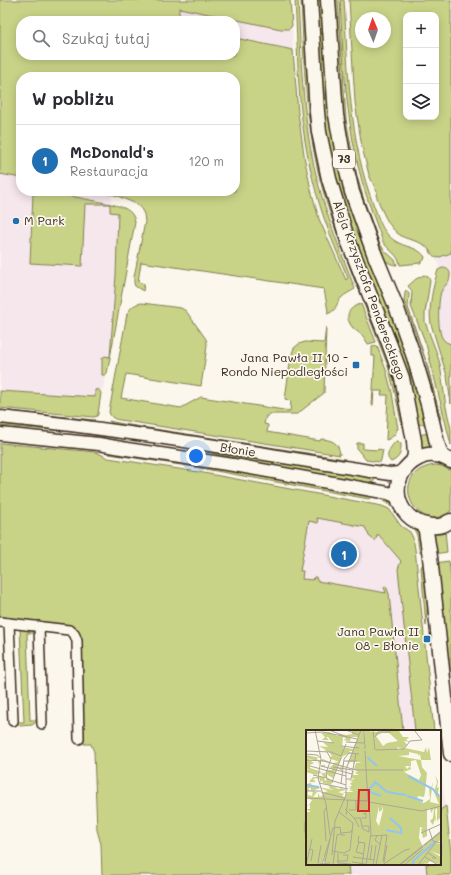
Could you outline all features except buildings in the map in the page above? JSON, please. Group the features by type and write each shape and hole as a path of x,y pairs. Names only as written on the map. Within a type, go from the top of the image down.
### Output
{"main road":[{"name":"Aleja Krzysztofa Pendereckiego","path":"310,0 319,132 329,179 347,238 402,378 414,441 415,455 408,465"},
{"name":"Aleja Krzysztofa Pendereckiego","path":"328,0 336,115 352,192 414,357 428,404 437,443 446,458"},
{"name":"Błonie","path":"0,417 68,424 131,433 390,474 399,473 408,465"},
{"name":"Błonie","path":"0,434 99,444 240,466 388,494 395,496 398,499"},
{"name":"73","path":"398,499 397,492 400,476 408,465 421,456 431,454 446,458"},
{"path":"398,499 408,516 416,522 434,526 442,525 451,521"},
{"path":"425,525 430,558 451,754"}],"street":[{"path":"13,721 5,622 69,630 75,635 77,641 80,739"},
{"path":"40,626 42,724"}],"shaded area":[{"path":"179,8 219,16 179,16"},
{"path":"240,20 285,29 289,29 292,26 293,50 240,39"},
{"path":"0,174 16,177 16,196 112,196 111,204 127,209 133,215 135,222 107,373 101,393 95,390 95,397 0,391"},
{"path":"451,253 451,404 447,376 429,317 433,290 440,269 437,258"},
{"path":"306,492 386,507 391,511 401,526 410,532 414,542 434,730 394,730 284,604"},
{"path":"441,770 451,854 451,875 345,875 344,865 441,865"}],"green space":[{"path":"0,0 290,0 292,26 289,29 281,29 240,21 240,16 218,16 179,8 179,16 16,16 16,60 240,60 240,39 293,50 298,113 311,190 319,219 346,280 348,278 326,223 312,178 302,123 295,0 298,0 304,104 310,146 327,213 355,289 346,294 334,309 327,314 328,311 324,289 141,262 138,282 144,284 143,291 135,286 134,277 145,222 144,214 139,205 117,196 240,196 240,72 16,72 16,177 0,174"},
{"path":"301,0 304,0 308,65 359,286 357,287 338,237 316,164 306,94"},
{"path":"315,0 323,0 329,96 427,423 417,425 358,248 339,196 324,126"},
{"path":"334,0 338,0 346,119 357,176 379,242 384,250 395,260 397,265 389,263 382,258 357,190 342,115"},
{"path":"340,0 344,0 351,104 359,157 366,182 383,228 395,241 419,251 425,257 420,263 400,265 396,255 383,242 365,192 359,171 350,121 345,81"},
{"path":"349,0 451,0 451,253 437,258 426,246 403,237 393,229 386,219 376,195 377,192 369,175 362,147 355,102"},
{"path":"33,196 70,196 115,205 126,209 132,214 135,222 110,358 107,373 105,375 102,375 102,358 105,356 110,357 116,275 118,213 110,212 110,204 85,204 82,266 30,263"},
{"path":"443,268 448,270 450,273 450,278 440,296 439,323 443,339 451,344 451,404 447,376 430,317 434,283 438,270"},
{"path":"424,275 428,277 430,281 425,322 440,364 446,407 451,429 451,445 426,344 411,306 412,291 408,286 416,279"},
{"path":"406,290 409,294 408,307 427,364 441,419 438,420 425,359 404,301"},
{"path":"142,303 181,308 186,311 206,339 207,345 201,386 126,374 121,398 181,408 201,397 290,411 291,401 285,399 291,356 294,348 305,342 324,343 326,327 324,393 297,414 269,414 266,416 264,424 268,425 267,432 320,441 321,439 332,441 338,447 340,455 113,418 109,412 127,314 133,306"},
{"path":"361,304 376,342 368,344 363,336 353,328 348,320 348,313 350,310"},
{"path":"364,304 367,305 396,379 405,428 402,426 388,366"},
{"path":"377,346 386,370 392,393 398,429 394,435 386,440 388,395 381,395 382,391 374,391 372,405 375,356 372,356 372,347"},
{"path":"98,389 101,393 98,414 94,417 0,408 0,391 95,397 95,390"},
{"path":"0,410 95,420 79,420 0,412"},
{"path":"109,421 345,459 342,461 123,426"},
{"path":"0,424 68,429 87,433 0,426"},
{"path":"429,433 432,450 421,453 418,435"},
{"path":"398,441 401,444 400,453 396,459 391,462 388,457 388,452 395,442"},
{"path":"0,443 95,452 108,458 198,472 382,506 389,509 401,526 410,532 413,538 434,730 415,730 398,569 401,561 378,534 375,541 369,536 365,527 317,518 318,523 309,521 300,571 303,571 302,579 313,580 314,577 316,577 317,581 386,593 384,587 386,586 389,594 403,730 306,730 306,865 348,865 349,875 102,875 101,844 97,830 94,752 91,744 84,744 80,635 76,629 70,625 0,617"},
{"path":"357,443 363,443 363,449 383,450 380,462 366,460 357,449"},
{"path":"101,448 110,452 235,470 372,497 369,499 194,467 109,454"},
{"path":"197,449 375,477 373,484 244,460"},
{"path":"435,465 442,466 451,471 451,511 438,517 426,516 417,510 411,501 409,490 411,479 420,470"},
{"path":"381,498 392,503 417,530 420,534 424,555 420,553 415,531 400,518 390,505"},
{"path":"445,530 447,552 434,554 432,531"},
{"path":"449,561 451,579 451,706 435,563"},
{"path":"425,564 428,598 426,626 421,567"},
{"path":"14,627 32,629 34,633 27,633 30,720 37,720 32,725 20,726 16,722 24,722 20,629 13,629"},
{"path":"446,806 451,854 451,875 427,875 426,865 441,865 441,809"}],"place":[{"name":"M Park","path":"16,221"},
{"name":"Jana Pawła II 10 - Rondo Niepodległości","path":"356,365"},
{"name":"McDonald's","path":"344,554"},
{"name":"Jana Pawła II 08 - Błonie","path":"427,639"}]}
